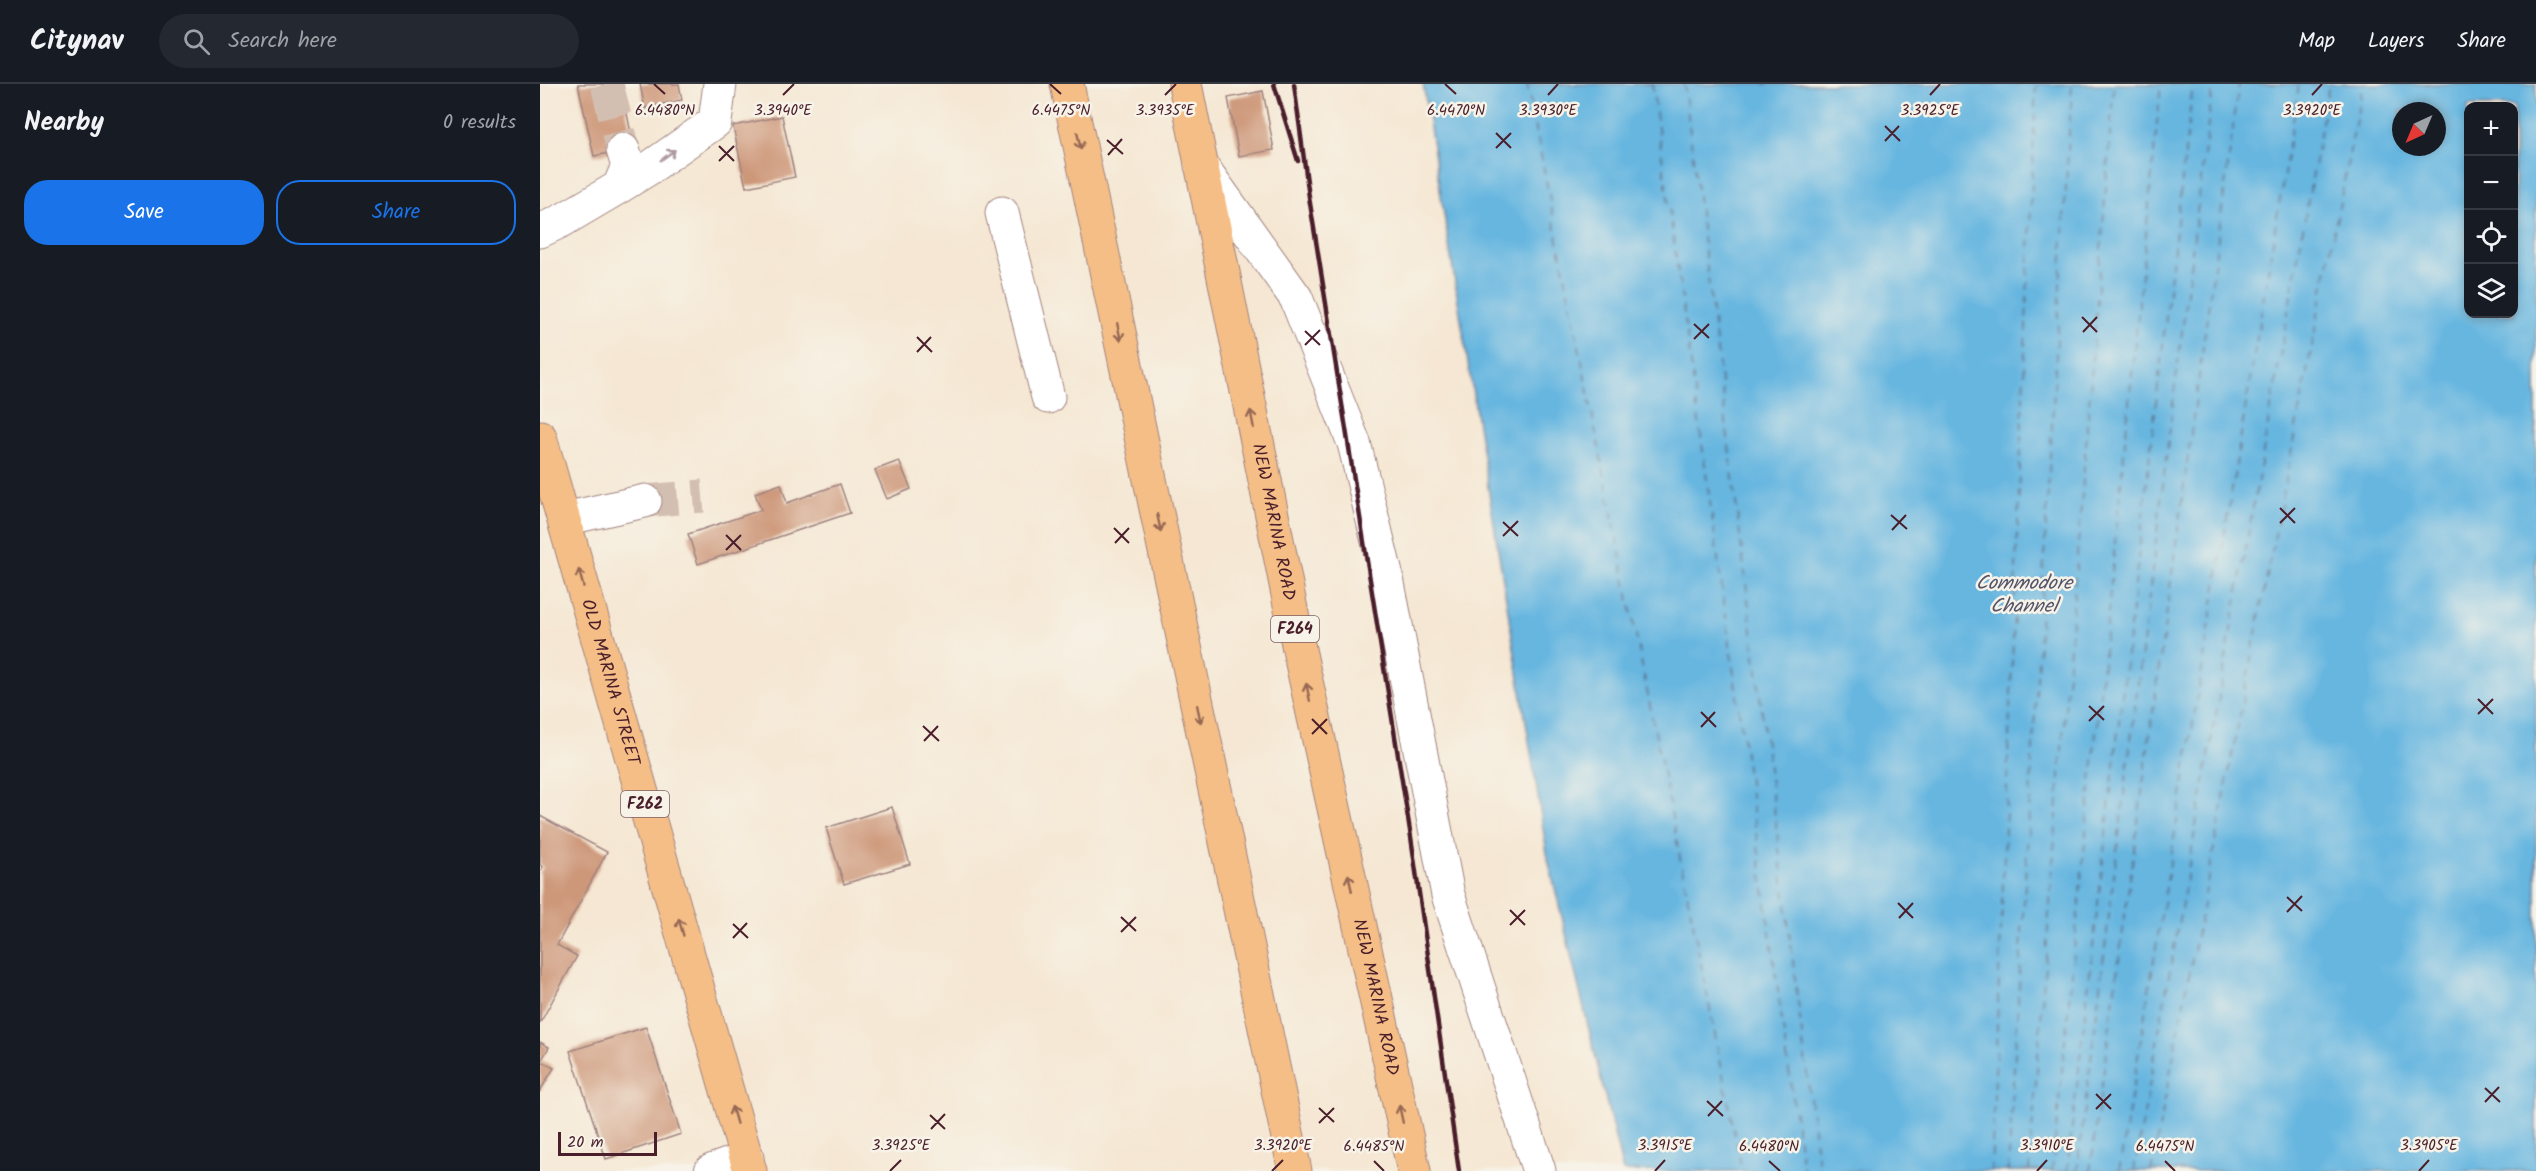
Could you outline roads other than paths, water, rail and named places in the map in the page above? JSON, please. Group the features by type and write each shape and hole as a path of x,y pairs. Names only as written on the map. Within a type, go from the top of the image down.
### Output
{"main road":[{"path":"1067,84 1295,1171"},
{"name":"NEW MARINA ROAD","path":"1185,84 1300,654 1414,1171"},
{"name":"OLD MARINA STREET","path":"540,437 748,1165"}],"street":[{"path":"540,231 648,170 715,122 720,84"},
{"path":"619,187 628,166 623,150"},
{"path":"1201,165 1296,298 1354,443 1390,589 1448,895 1539,1171"},
{"path":"1002,213 1047,397"},
{"path":"564,519 645,501"},
{"path":"711,1171 748,1165"}],"water":[{"name":"Commodore Channel","path":"1423,84 2536,84 2536,1171 1623,1171 1548,859"}],"tunnel":[{"path":"607,84 623,150"},
{"path":"645,501 703,496"}],"railway":[{"path":"1274,84 1298,161"},
{"path":"1294,84 1309,197 1411,837 1459,1171"}]}
